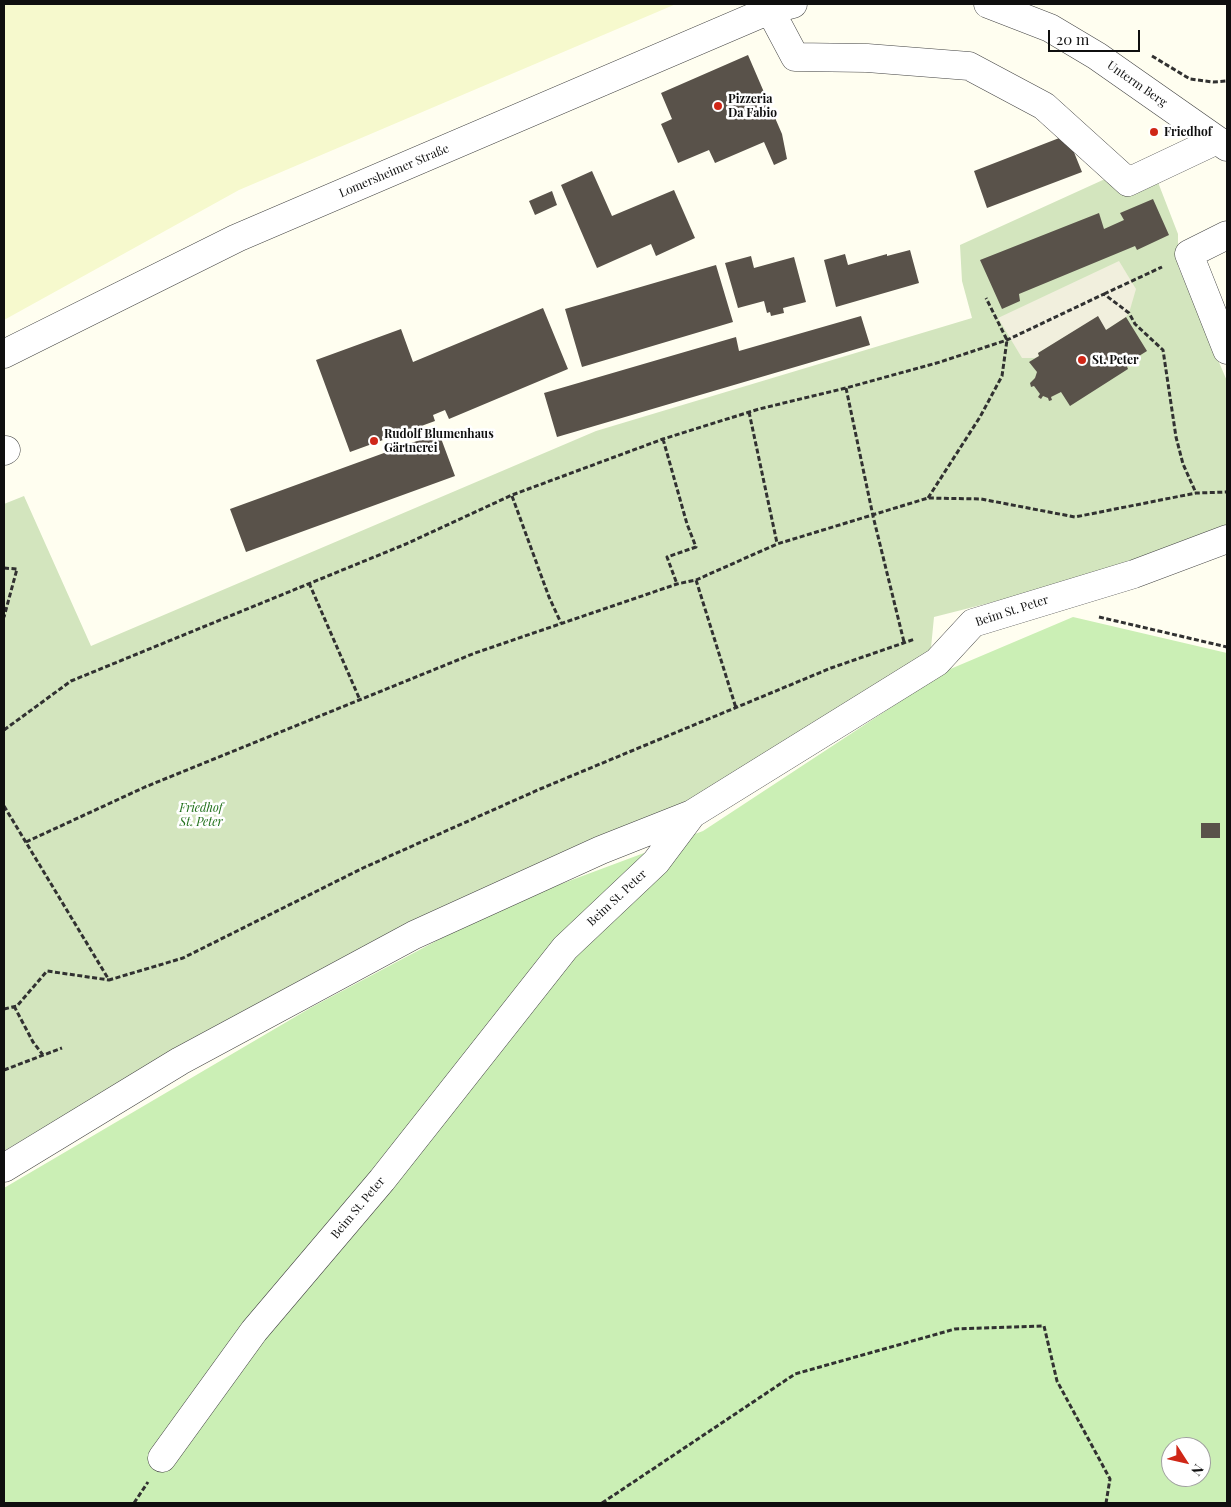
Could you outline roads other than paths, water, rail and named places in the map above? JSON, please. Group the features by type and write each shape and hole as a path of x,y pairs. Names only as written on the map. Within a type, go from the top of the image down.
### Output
{"street":[{"name":"Unterm Berg","path":"988,4 1050,28 1089,51 1222,143"},
{"path":"782,7 795,57 867,58 969,66 1044,106 1128,182 1222,143"},
{"name":"Lomersheimer Straße","path":"4,354 237,238 782,7"},
{"path":"1227,235 1189,254 1227,350"},
{"name":"Beim St. Peter","path":"162,1458 254,1331 382,1180 565,948 656,862 692,814 937,662 973,623 1134,574 1227,539"},
{"path":"4,1168 180,1061 414,935 601,850 692,814"}],"place":[{"name":"Pizzeria Da Fabio","path":"718,106"},
{"name":"Friedhof","path":"1154,132"},
{"name":"St. Peter","path":"1082,360"},
{"name":"Rudolf Blumenhaus Gärtnerei","path":"374,441"}],"park label":[{"name":"Friedhof St. Peter","path":"201,815"}]}
